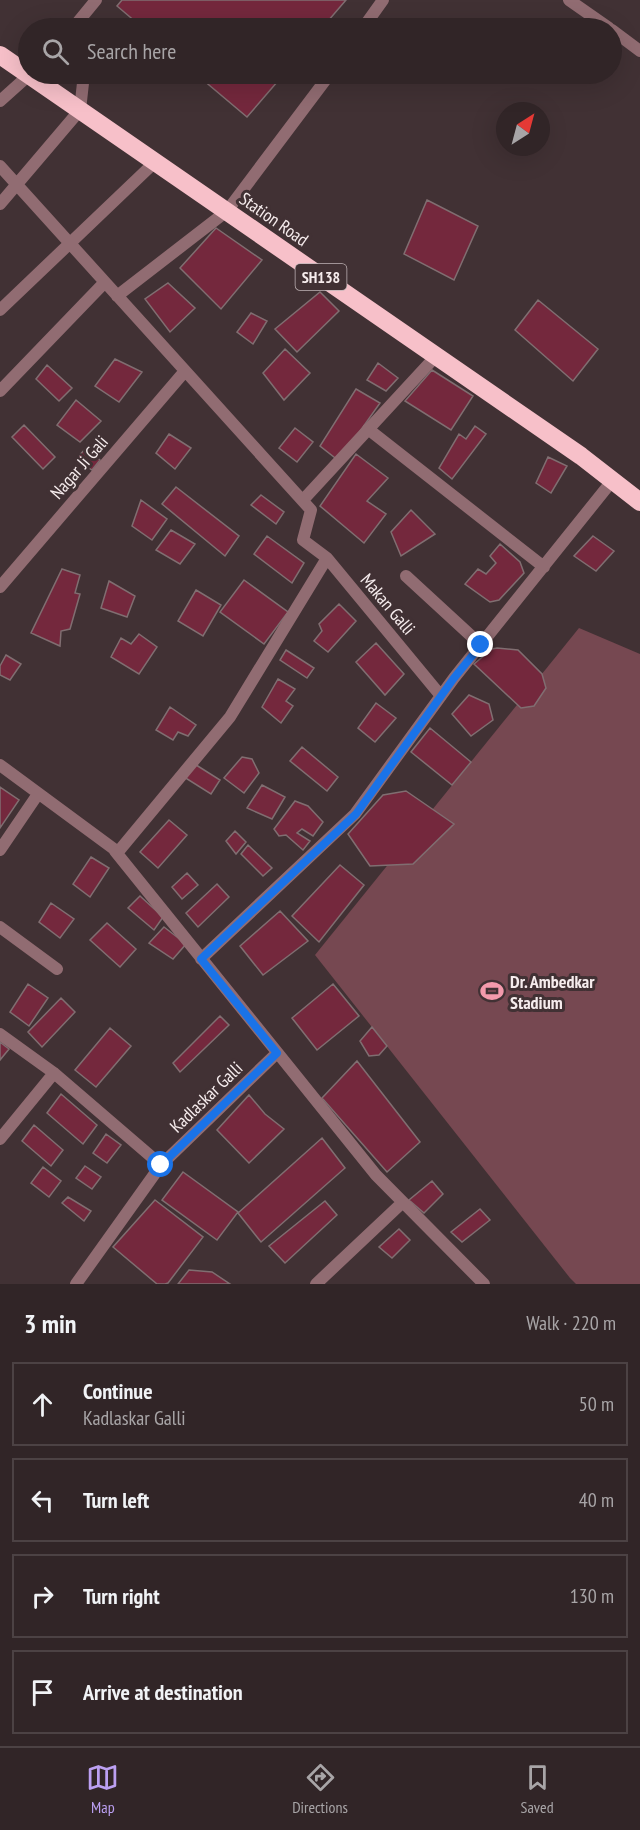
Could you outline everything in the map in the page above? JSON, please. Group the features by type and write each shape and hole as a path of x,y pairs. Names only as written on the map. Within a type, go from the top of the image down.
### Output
{"highway":[{"name":"Station Road","path":"0,55 18,67"},
{"name":"Station Road","path":"42,84 581,456 640,502"}],"street":[{"path":"81,18 96,0"},
{"path":"370,18 383,0"},
{"path":"569,0 594,18"},
{"path":"622,38 640,51"},
{"path":"0,101 19,84"},
{"path":"0,204 80,110 83,84"},
{"path":"117,296 226,211 322,84"},
{"path":"0,310 155,162"},
{"path":"0,166 303,500 436,356"},
{"path":"0,391 105,282"},
{"name":"Nagar Ji Gali","path":"0,587 186,371"},
{"path":"368,429 544,567"},
{"path":"201,959 356,814 441,696 612,481"},
{"name":"Makan Galli","path":"303,500 311,510 303,540 327,558 441,696"},
{"path":"327,558 230,717 118,852 115,851 376,1175 484,1284"},
{"path":"406,576 481,645"},
{"path":"0,765 118,852"},
{"path":"0,850 38,794"},
{"path":"0,927 57,969"},
{"path":"0,1034 54,1073 161,1165"},
{"name":"Kadlaskar Galli","path":"76,1284 161,1165 277,1053"},
{"path":"0,1139 54,1073"},
{"path":"316,1284 403,1202"}],"shaded area":[{"name":"Dr. Ambedkar Stadium","path":"579,628 640,654 640,1284 576,1284 570,1278 315,955"}],"building":[{"path":"122,0 346,0 331,18 131,18 117,6"},
{"path":"208,84 275,84 247,117"},
{"path":"427,200 478,226 454,280 404,254"},
{"path":"216,228 262,260 221,309 180,268"},
{"path":"168,283 195,308 170,332 145,299"},
{"path":"320,292 339,311 297,352 275,329"},
{"path":"538,300 598,349 573,381 515,330"},
{"path":"251,313 267,321 253,344 237,332"},
{"path":"285,349 310,373 284,400 263,373"},
{"path":"115,359 142,372 119,402 95,386"},
{"path":"378,363 398,378 386,391 367,380"},
{"path":"47,365 72,388 59,401 36,379"},
{"path":"432,370 473,396 451,430 405,401"},
{"path":"356,389 380,403 339,461 320,446"},
{"path":"76,400 101,421 80,442 57,425"},
{"path":"24,425 55,457 43,469 12,437"},
{"path":"475,426 486,434 452,479 439,468 459,434 466,439"},
{"path":"295,428 313,442 297,462 279,448"},
{"path":"169,434 191,448 175,469 156,453"},
{"path":"86,448 100,460 92,470 76,459"},
{"path":"356,454 388,478 367,501 386,514 364,543 320,506"},
{"path":"548,457 567,466 551,493 536,483"},
{"path":"176,487 239,536 225,556 162,504"},
{"path":"261,495 284,512 276,524 251,505"},
{"path":"141,500 167,519 152,540 132,526"},
{"path":"411,510 435,534 401,556 391,532"},
{"path":"171,530 195,544 180,564 156,550"},
{"path":"267,536 304,563 292,583 254,554"},
{"path":"593,536 614,551 596,571 574,556"},
{"path":"500,544 520,562 524,573 499,600 490,602 465,584 478,569 486,574 496,563 490,556"},
{"path":"62,569 80,575 75,593 80,594 70,629 61,631 60,646 31,633"},
{"path":"244,580 288,612 264,644 220,612"},
{"path":"109,581 135,596 127,617 101,608"},
{"path":"196,590 221,605 203,636 178,621"},
{"path":"339,604 356,621 328,652 314,641 322,631 319,624"},
{"path":"139,634 157,647 139,674 111,657 121,638 131,644"},
{"path":"376,643 404,674 385,695 356,662"},
{"path":"492,649 518,650 542,674 546,688 534,706 521,708 474,664"},
{"path":"286,650 314,668 307,678 280,660"},
{"path":"6,655 21,664 10,680 0,675 0,666"},
{"path":"278,679 295,689 286,701 293,706 281,723 262,707"},
{"path":"469,695 489,704 493,720 471,736 452,714"},
{"path":"376,703 396,718 375,742 358,728"},
{"path":"170,707 196,725 188,736 178,732 173,740 156,730"},
{"path":"430,728 471,762 452,785 411,752"},
{"path":"302,747 338,777 327,791 290,761"},
{"path":"242,757 252,759 259,773 244,793 224,778"},
{"path":"193,763 220,780 211,794 184,777"},
{"path":"262,785 285,797 272,819 247,808"},
{"path":"0,787 19,800 0,828"},
{"path":"406,791 454,824 413,864 370,866 348,834 383,795"},
{"path":"295,801 308,806 323,822 313,836 302,829 297,833 310,841 303,850 286,835 279,836 274,829"},
{"path":"169,820 187,835 158,868 140,852"},
{"path":"235,831 246,842 236,854 226,841"},
{"path":"248,845 272,868 263,876 241,854"},
{"path":"91,857 109,868 90,897 73,884"},
{"path":"340,865 364,885 319,942 292,916"},
{"path":"187,873 198,885 182,899 172,887"},
{"path":"217,884 229,897 198,927 186,913"},
{"path":"140,896 163,917 154,930 128,908"},
{"path":"51,903 74,919 60,938 39,922"},
{"path":"280,911 308,941 263,975 240,946"},
{"path":"107,923 136,949 120,967 90,940"},
{"path":"164,927 186,944 173,959 149,943"},
{"path":"28,984 48,998 29,1026 10,1012"},
{"path":"333,984 359,1016 317,1050 292,1018"},
{"path":"61,998 75,1012 42,1047 28,1032"},
{"path":"220,1016 229,1025 180,1072 173,1063"},
{"path":"372,1027 387,1046 379,1055 369,1056 360,1041"},
{"path":"110,1028 131,1046 96,1087 75,1070"},
{"path":"0,1042 9,1049 0,1060"},
{"path":"357,1061 420,1142 387,1172 322,1098"},
{"path":"61,1094 97,1125 83,1144 47,1113"},
{"path":"249,1095 265,1114 284,1129 249,1163 217,1130"},
{"path":"34,1125 63,1150 51,1166 22,1141"},
{"path":"106,1134 121,1145 107,1163 93,1153"},
{"path":"322,1138 345,1168 261,1242 238,1213"},
{"path":"85,1166 101,1177 92,1189 76,1178"},
{"path":"43,1167 61,1181 49,1197 31,1183"},
{"path":"183,1172 238,1212 217,1240 162,1200"},
{"path":"432,1181 443,1194 424,1213 409,1200"},
{"path":"68,1197 91,1211 84,1221 62,1203"},
{"path":"155,1200 203,1237 165,1284 157,1284 113,1247"},
{"path":"325,1201 337,1215 285,1263 269,1246"},
{"path":"480,1209 490,1220 462,1242 451,1232"},
{"path":"399,1229 410,1240 392,1258 379,1247"},
{"path":"189,1270 212,1272 230,1284 178,1284"}],"place":[{"name":"Dr. Ambedkar Stadium","path":"492,991"}],"route":[{"path":"161,1165 277,1053 201,959 356,814 454,678 481,645"}]}
